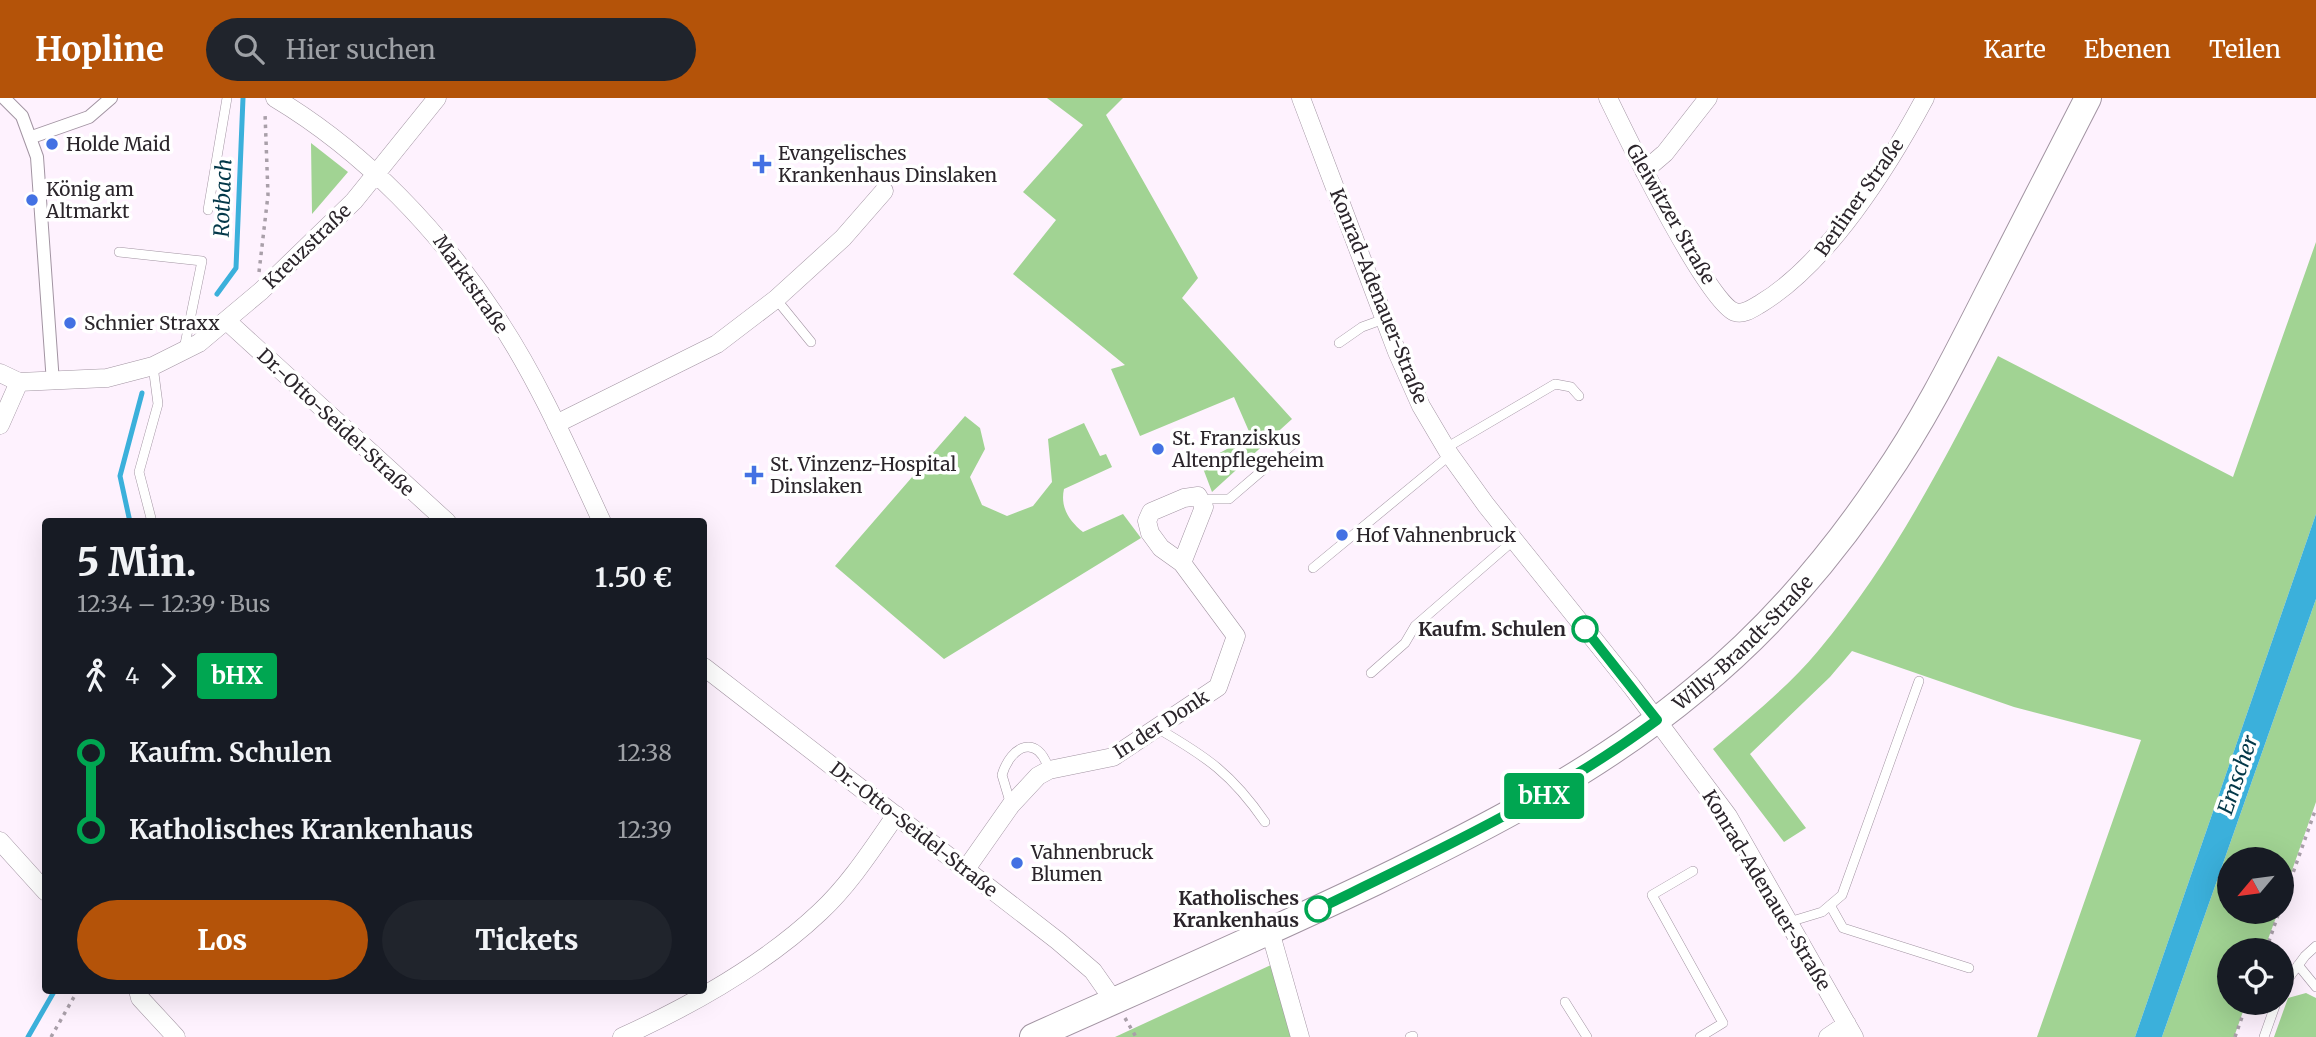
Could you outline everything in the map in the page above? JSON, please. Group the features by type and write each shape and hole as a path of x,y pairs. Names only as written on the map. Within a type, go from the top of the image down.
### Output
{"main road":[{"name":"Willy-Brandt-Straße","path":"1033,1037 1270,930 1462,839 1547,794 1657,720 1753,638 1828,554 1882,482 1931,404 2088,98"}],"street":[{"path":"4,98 22,116 32,137 37,157 53,383"},
{"path":"32,137 89,117 111,98"},
{"name":"Kreuzstraße","path":"19,382 53,383 107,378 153,366 184,351 228,321 261,291 376,174 437,98"},
{"name":"Konrad-Adenauer-Straße","path":"1301,98 1384,319 1421,405 1448,451 1728,816 1851,1031"},
{"name":"Gleiwitzer Straße","path":"1608,98 1688,251 1724,305 1735,312 1748,311"},
{"path":"1644,171 1665,153 1708,98"},
{"name":"Berliner Straße","path":"1748,311 1776,295 1814,261 1847,219 1925,98"},
{"name":"Marktstraße","path":"271,102 376,174 432,229 498,319 556,424 600,518"},
{"path":"556,424 717,344 776,299 843,238 884,191"},
{"name":"Dr.-Otto-Seidel-Straße","path":"228,321 443,518"},
{"path":"0,373 19,382 0,425"},
{"name":"In der Donk","path":"966,869 1026,786 1049,769 1113,757 1218,687 1236,636 1182,562 1161,548 1150,533 1147,521 1151,512 1184,498 1198,496 1202,503"},
{"path":"1182,562 1204,507 1202,503"},
{"name":"Dr.-Otto-Seidel-Straße","path":"707,669 966,869 1093,971 1114,1001"},
{"path":"707,993 765,957 801,929 854,875 896,815"},
{"path":"0,841 42,888"},
{"path":"1270,930 1300,1037"},
{"path":"139,994 176,1037"},
{"path":"622,1037 705,994"},
{"path":"1828,1037 1851,1031"}],"lane":[{"path":"208,210 227,98"},
{"path":"119,253 202,261 184,351"},
{"path":"776,299 795,326 811,342"},
{"path":"1339,343 1362,327 1384,319"},
{"path":"151,518 139,472 158,404 153,366"},
{"path":"1313,568 1448,451 1555,384 1571,387 1579,396"},
{"path":"1202,503 1209,499 1229,499 1292,445"},
{"path":"1371,673 1405,643 1415,626 1514,540"},
{"path":"1789,922 1822,912 1842,895 1919,681"},
{"path":"1157,728 1212,760 1244,791 1265,822"},
{"path":"1011,805 1002,775 1014,754 1024,747 1033,746 1044,755 1049,769"},
{"path":"1693,871 1652,895 1723,1023 1700,1037"},
{"path":"1830,905 1843,929 1969,968"},
{"path":"2294,970 2316,946"},
{"path":"2298,965 2316,987"},
{"path":"1565,1002 1587,1037"},
{"path":"2264,1037 2272,1015"}],"path":[{"path":"261,291 257,264 268,195 264,116 271,102"},
{"path":"2294,870 2316,808"},
{"path":"51,1037 76,994"},
{"path":"2235,1037 2243,1015"}],"green space":[{"path":"1047,98 1123,98 1106,115 1198,278 1182,298 1292,419 1212,492 1201,463 1251,436 1234,397 1140,436 1111,369 1125,365 1013,274 1056,220 1023,192 1083,125"},
{"path":"311,143 348,172 312,214"},
{"path":"2316,242 2316,514 2135,1037 2037,1037 2141,740 2014,707 1852,651 1830,677 1750,754 1806,828 1784,842 1713,749 1794,678 1845,617 1916,509 1998,356 2233,477"},
{"path":"965,416 980,428 985,449 970,477 982,505 1007,516 1033,506 1052,482 1048,439 1084,423 1100,456 1106,454 1112,467 1064,489 1063,502 1067,513 1083,532 1123,514 1141,538 944,659 835,566"},
{"path":"2316,599 2316,802 2294,865 2294,847 2229,847"},
{"path":"2217,881 2217,924 2274,924 2268,938 2217,938 2217,1015 2242,1015 2234,1037 2162,1037"},
{"path":"1275,963 1295,1037 1115,1037"},
{"path":"2306,993 2316,998 2316,1037 2274,1037 2282,1015 2294,1015 2294,996"}],"water":[{"name":"Emscher","path":"2316,514 2316,599 2229,847 2217,847 2217,881 2162,1037 2135,1037"}],"waterway":[{"name":"Rotbach","path":"217,294 236,268 243,98"},
{"name":"Rotbach","path":"129,518 120,476 142,393"},
{"name":"Rotbach","path":"28,1037 53,994"}],"bus line":[{"name":"bHX","path":"1318,909 1547,794 1657,720 1585,629"}],"place":[{"name":"Holde Maid","path":"52,144"},
{"name":"Evangelisches Krankenhaus Dinslaken","path":"762,164"},
{"name":"König am Altmarkt","path":"32,200"},
{"name":"Schnier Straxx","path":"70,323"},
{"name":"St. Franziskus Altenpflegeheim","path":"1158,449"},
{"name":"St. Vinzenz-Hospital Dinslaken","path":"754,475"},
{"name":"Hof Vahnenbruck","path":"1342,535"},
{"name":"Kaufm. Schulen","path":"1585,629"},
{"name":"Vahnenbruck Blumen","path":"1017,863"},
{"name":"Katholisches Krankenhaus","path":"1318,909"}]}
